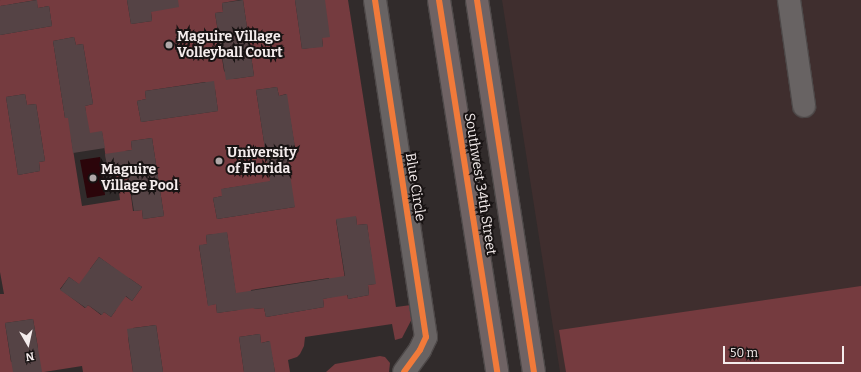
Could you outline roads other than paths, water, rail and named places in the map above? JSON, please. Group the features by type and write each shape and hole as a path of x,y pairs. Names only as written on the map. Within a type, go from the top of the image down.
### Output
{"main road":[{"name":"Southwest 34th Street","path":"439,0 496,372"},
{"name":"Southwest 34th Street","path":"477,0 534,372"}],"street":[{"name":"Blue Circle","path":"375,0 426,337 420,350 404,372"},
{"path":"789,0 804,106"}],"place":[{"name":"Maguire Village Volleyball Court","path":"169,45"},
{"name":"University of Florida","path":"219,161"},
{"name":"Maguire Village Pool","path":"93,178"}]}
